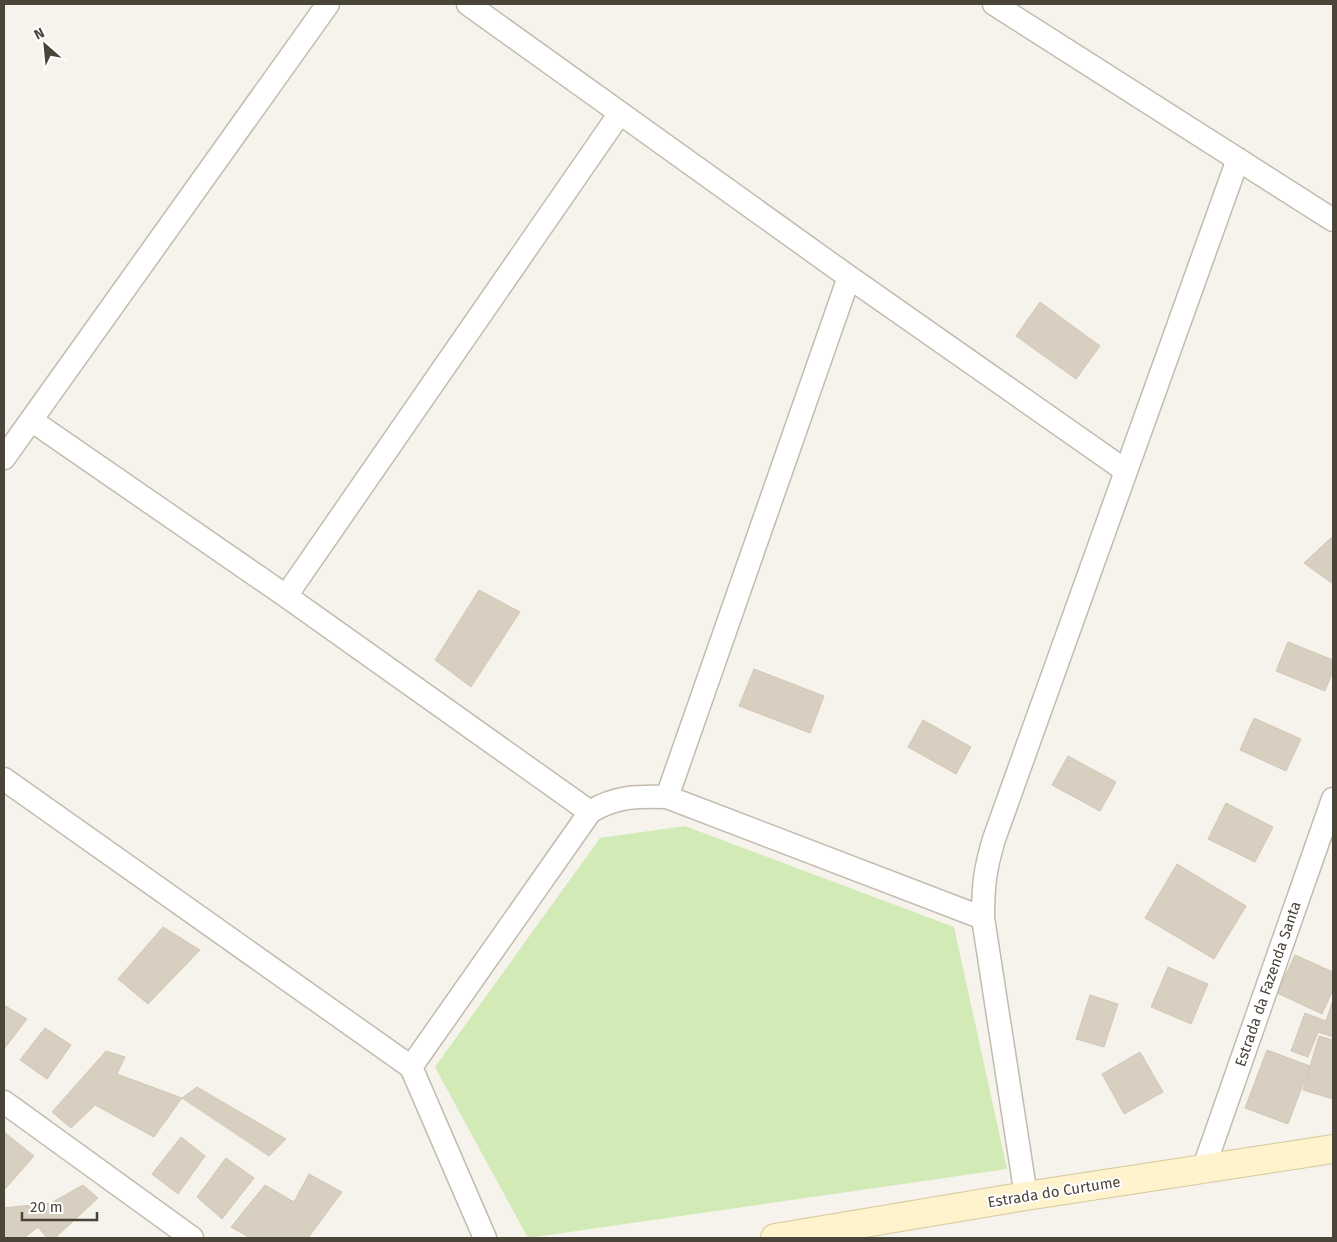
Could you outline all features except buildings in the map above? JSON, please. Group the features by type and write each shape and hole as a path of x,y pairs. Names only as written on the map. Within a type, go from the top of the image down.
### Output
{"street":[{"path":"4,458 328,4"},
{"path":"468,4 849,278 1126,471"},
{"path":"994,4 1333,220"},
{"path":"286,596 620,113"},
{"path":"1026,1196 983,918 985,869 1238,159"},
{"path":"667,797 849,278"},
{"path":"31,420 286,596 590,812"},
{"path":"4,779 410,1067 484,1238"},
{"path":"410,1067 590,812 603,804 626,798 667,797 983,918"},
{"name":"Estrada da Fazenda Santa","path":"1203,1170 1333,798"},
{"path":"4,1102 192,1238"},
{"name":"Estrada do Curtume","path":"775,1238 1026,1196 1333,1149"}],"green space":[{"path":"685,826 954,927 1007,1169 528,1238 435,1067 600,838"}]}
